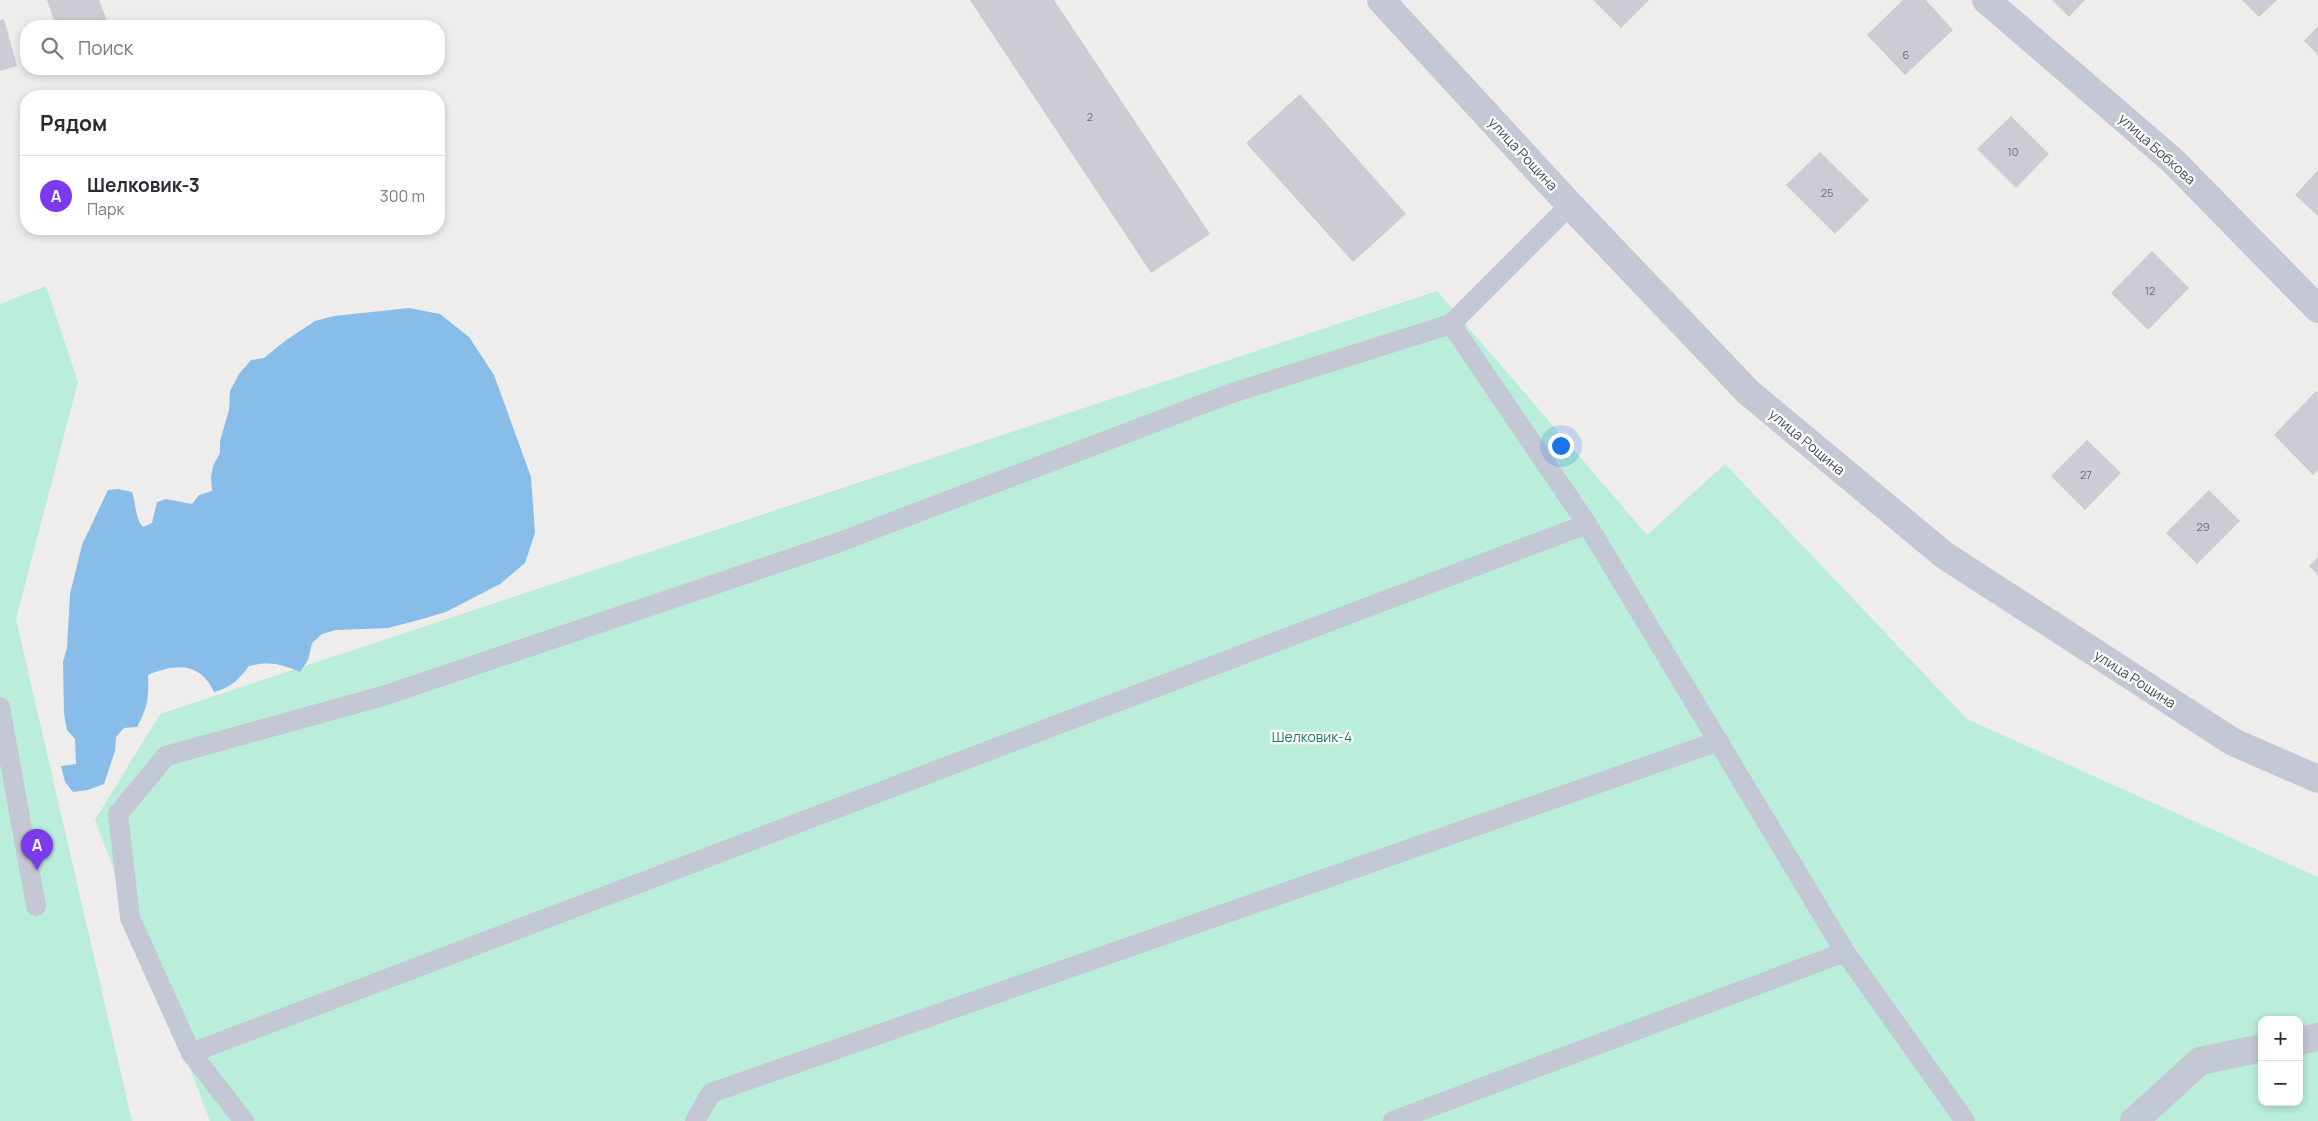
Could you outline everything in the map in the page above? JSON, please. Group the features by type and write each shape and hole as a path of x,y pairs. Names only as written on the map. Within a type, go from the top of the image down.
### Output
{"street":[{"name":"улица Рощина","path":"1381,0 1570,205 1748,392 1944,555 2233,742 2318,779"},
{"name":"улица Бобкова","path":"1986,0 2173,162 2318,309"},
{"path":"2303,1040 2318,1037"},
{"path":"2134,1121 2200,1061 2258,1049"}],"lane":[{"path":"244,1121 191,1053 130,918 118,814 166,756 383,696 799,556 1232,393 1452,324 1570,205"},
{"path":"1452,324 1587,524 1845,952 1964,1121"},
{"path":"191,1053 1587,524"},
{"path":"0,708 36,906"},
{"path":"695,1121 711,1093 1719,741"},
{"path":"1393,1121 1845,952"}],"green space":[{"path":"46,286 78,382 16,619 132,1121 0,1121 0,304"},
{"name":"Шелковик-4","path":"1437,291 1647,535 1725,464 1967,719 2318,877 2318,1121 210,1121 95,820 160,714"}],"water":[{"path":"409,308 440,314 469,337 494,375 531,477 535,533 525,563 500,584 446,612 388,628 336,630 322,634 312,643 308,660 300,672 275,664 249,666 234,682 214,692 208,682 194,670 177,667 148,675 148,696 144,714 137,727 124,728 116,737 115,751 104,784 88,790 73,792 65,782 61,766 76,764 75,739 67,730 64,714 63,662 67,648 70,594 82,545 108,490 118,489 132,492 137,515 143,527 152,523 157,502 166,499 192,504 199,495 212,491 211,477 213,466 220,453 220,441 229,410 230,391 239,374 251,360 264,358 315,321 334,316"}],"building":[{"path":"47,0 99,0 107,20 54,20"},
{"path":"970,0 1054,0 1210,234 1151,273"},
{"path":"1593,0 1649,0 1621,28"},
{"path":"1903,0 1926,0 1953,30 1905,75 1867,35"},
{"path":"2052,0 2085,0 2069,17"},
{"path":"2242,0 2277,0 2259,17"},
{"path":"4,19 17,66 0,71 0,20"},
{"path":"2318,26 2318,55 2304,41"},
{"path":"1300,94 1406,214 1353,262 1246,143"},
{"path":"2011,116 2049,154 2016,188 1977,149"},
{"path":"1820,152 1869,200 1835,234 1786,185"},
{"path":"2318,170 2318,216 2295,195"},
{"path":"2152,251 2189,288 2148,330 2111,293"},
{"path":"2316,391 2318,393 2318,470 2313,475 2274,435"},
{"path":"2087,440 2121,473 2085,510 2051,476"},
{"path":"2209,490 2240,521 2197,564 2166,533"},
{"path":"2318,557 2318,575 2309,566"}],"place":[{"name":"Шелковик-3","path":"37,870"}]}
